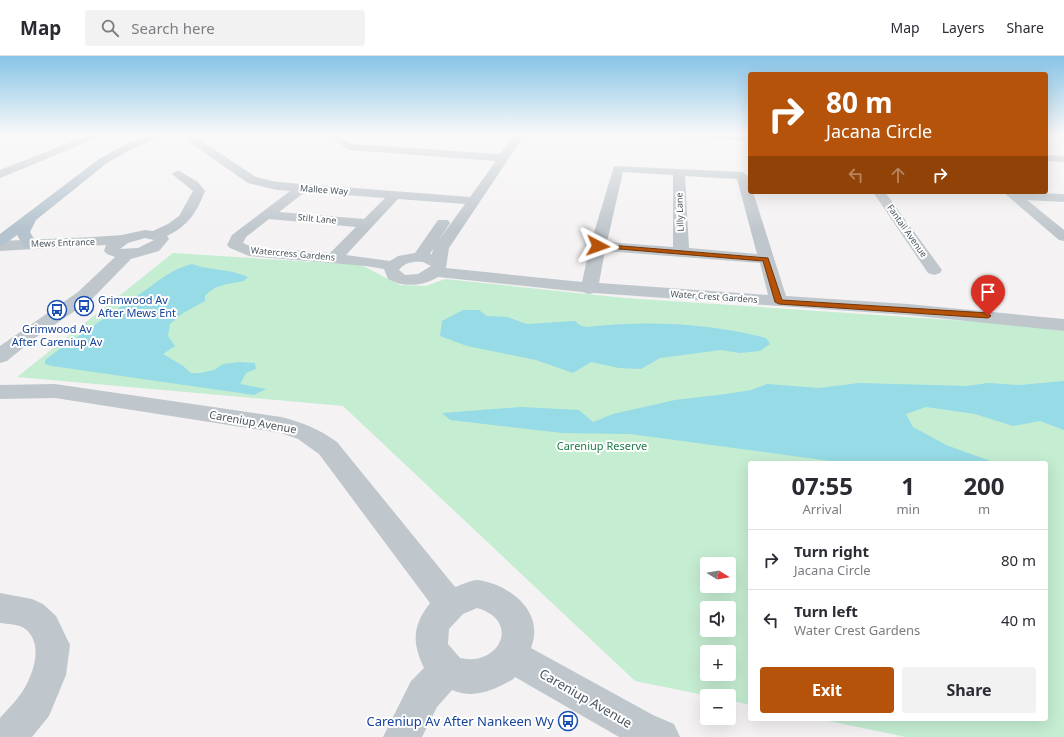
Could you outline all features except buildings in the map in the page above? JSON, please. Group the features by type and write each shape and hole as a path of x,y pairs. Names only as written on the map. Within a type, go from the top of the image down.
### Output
{"main road":[{"path":"6,221 85,166"},
{"path":"0,241 30,216 97,166"},
{"path":"29,244 23,232 30,216"}],"street":[{"path":"0,174 21,166"},
{"name":"Mallee Way","path":"231,166 252,180 277,186 474,201"},
{"path":"420,257 459,200 490,166"},
{"path":"437,268 434,260 420,257 404,260 393,266 391,270 396,276 409,280 425,278 437,268 441,248 474,201 493,166"},
{"path":"589,289 598,246 618,168 742,176 779,302"},
{"name":"Lilly Lane","path":"678,172 681,252"},
{"path":"0,357 18,340 79,301 105,278 121,248 144,251 158,246 162,239 157,235 171,229 186,219 199,191 194,185 178,174"},
{"name":"Watercress Gardens","path":"301,188 239,235 235,245 249,250 334,258 393,266"},
{"name":"Fantail Avenue","path":"881,194 934,270"},
{"path":"1011,194 1064,237"},
{"path":"1021,194 1064,198"},
{"path":"334,258 395,195"},
{"name":"Stilt Lane","path":"266,215 368,224"},
{"name":"Mews Entrance","path":"0,246 93,242 121,248"},
{"path":"598,246 766,260"},
{"name":"Mews Entrance","path":"0,251 68,247 121,248"},
{"name":"Water Crest Gardens","path":"437,268 589,289 972,314 1064,324"},
{"name":"Careniup Avenue","path":"0,392 55,391 300,429 328,448 449,604"},
{"path":"477,594 491,596 504,602 513,613 518,626 517,641 512,656 502,667 489,674 474,678 460,676 447,670 437,658 432,644 432,629 438,616 449,604 462,597 477,594"},
{"path":"0,608 32,614 45,627 53,645 49,675 36,703 8,737"},
{"name":"Careniup Avenue","path":"512,656 643,730 661,737"},
{"path":"402,737 424,694 447,670"}],"green space":[{"name":"Careniup Reserve","path":"173,253 361,265 400,285 426,286 445,279 625,298 1027,325 1064,331 1064,737 906,737 829,721 1048,721 1048,461 748,461 748,705 736,702 736,689 700,689 700,694 635,681 343,406 17,377"}],"water":[{"path":"192,264 206,268 233,272 248,277 244,281 223,285 213,289 205,296 205,301 183,313 170,324 168,336 175,346 163,354 183,366 191,373 214,370 223,364 240,362 255,363 256,369 246,373 240,384 266,389 254,395 45,364 45,360 57,351 161,279 178,269"},
{"path":"463,310 479,310 487,316 507,317 527,324 575,321 581,326 587,327 654,323 700,326 766,338 770,344 760,351 740,353 721,350 660,358 641,369 619,368 591,362 573,373 536,360 467,346 440,336 442,321"},
{"path":"1064,381 1064,430 1040,421 1013,426 975,414 926,407 906,414 913,427 946,445 990,461 830,461 630,434 562,433 450,420 442,413 521,407 579,410 593,422 613,414 675,400 751,390 767,384 819,388 859,383 967,386 988,383 1020,385"}],"place":[{"name":"Grimwood Av After Mews Ent","path":"84,306"},
{"name":"Grimwood Av After Careniup Av","path":"57,310"},
{"name":"Careniup Av After Nankeen Wy","path":"568,721"}],"route":[{"path":"598,246 766,260 779,302 988,316"}]}
